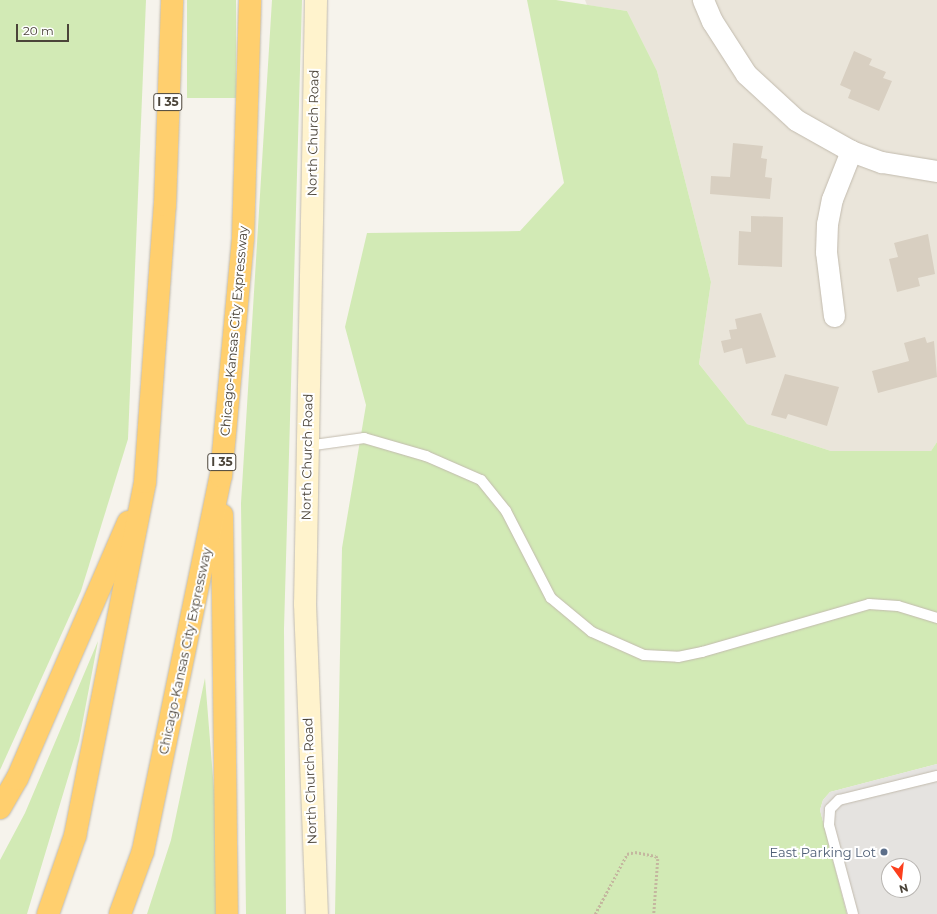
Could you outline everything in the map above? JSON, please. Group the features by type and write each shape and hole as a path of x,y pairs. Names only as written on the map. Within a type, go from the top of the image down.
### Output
{"highway":[{"name":"I 35","path":"48,914 75,836 145,482 165,205 172,0"},
{"name":"Chicago-Kansas City Expressway","path":"120,914 143,852 221,476 243,238 250,0"},
{"path":"221,476 227,914"},
{"path":"0,808 17,779 145,482"}],"main road":[{"name":"North Church Road","path":"316,0 305,604 317,914"}],"street":[{"path":"703,0 728,47 770,98 796,120 852,151 882,162 937,172"},
{"path":"834,316 826,252 827,224 832,199 852,151"}],"lane":[{"path":"307,446 364,438 426,456 481,480 506,511 525,554 551,598 592,632 644,655 678,657 702,652 869,604 898,606 937,618"},
{"path":"854,914 829,825 830,809 839,800 937,776"}],"path":[{"path":"595,914 627,854 635,852 656,856 654,914"}],"shaded area":[{"path":"585,0 937,0 937,442 931,451 831,451 747,424 699,364 711,282 657,71 627,11 587,5"},
{"name":"East Parking Lot","path":"937,764 937,914 847,914 820,810 823,800 830,792"}],"green space":[{"path":"0,0 146,0 128,439 81,591 0,770"},
{"path":"187,0 236,0 236,98 187,98"},
{"path":"272,0 302,0 284,629 286,914 246,914 241,503"},
{"path":"527,0 556,0 627,11 657,71 711,282 699,364 747,424 831,451 931,451 937,442 937,764 830,792 823,800 820,810 847,914 335,914 342,548 366,405 345,327 367,233 520,231 564,183"},
{"path":"98,641 79,741 27,914 0,914 0,860 25,813"},
{"path":"205,678 216,815 218,914 147,914 171,840"}],"building":[{"path":"854,51 872,59 869,65 886,72 883,78 892,81 879,111 848,98 851,90 840,85"},
{"path":"733,143 763,146 761,158 767,159 765,177 772,178 770,199 710,194 711,176 730,177"},
{"path":"751,216 783,217 782,267 738,265 739,231 751,232"},
{"path":"928,234 935,274 918,278 920,286 897,292 889,259 898,257 894,243"},
{"path":"761,313 776,357 746,364 742,348 724,353 721,341 731,339 729,330 737,329 735,319"},
{"path":"925,337 927,343 934,341 937,377 878,393 872,371 909,361 904,343"},
{"path":"785,374 839,387 827,426 788,414 786,419 771,415"}],"place":[{"name":"East Parking Lot","path":"884,852"}]}
